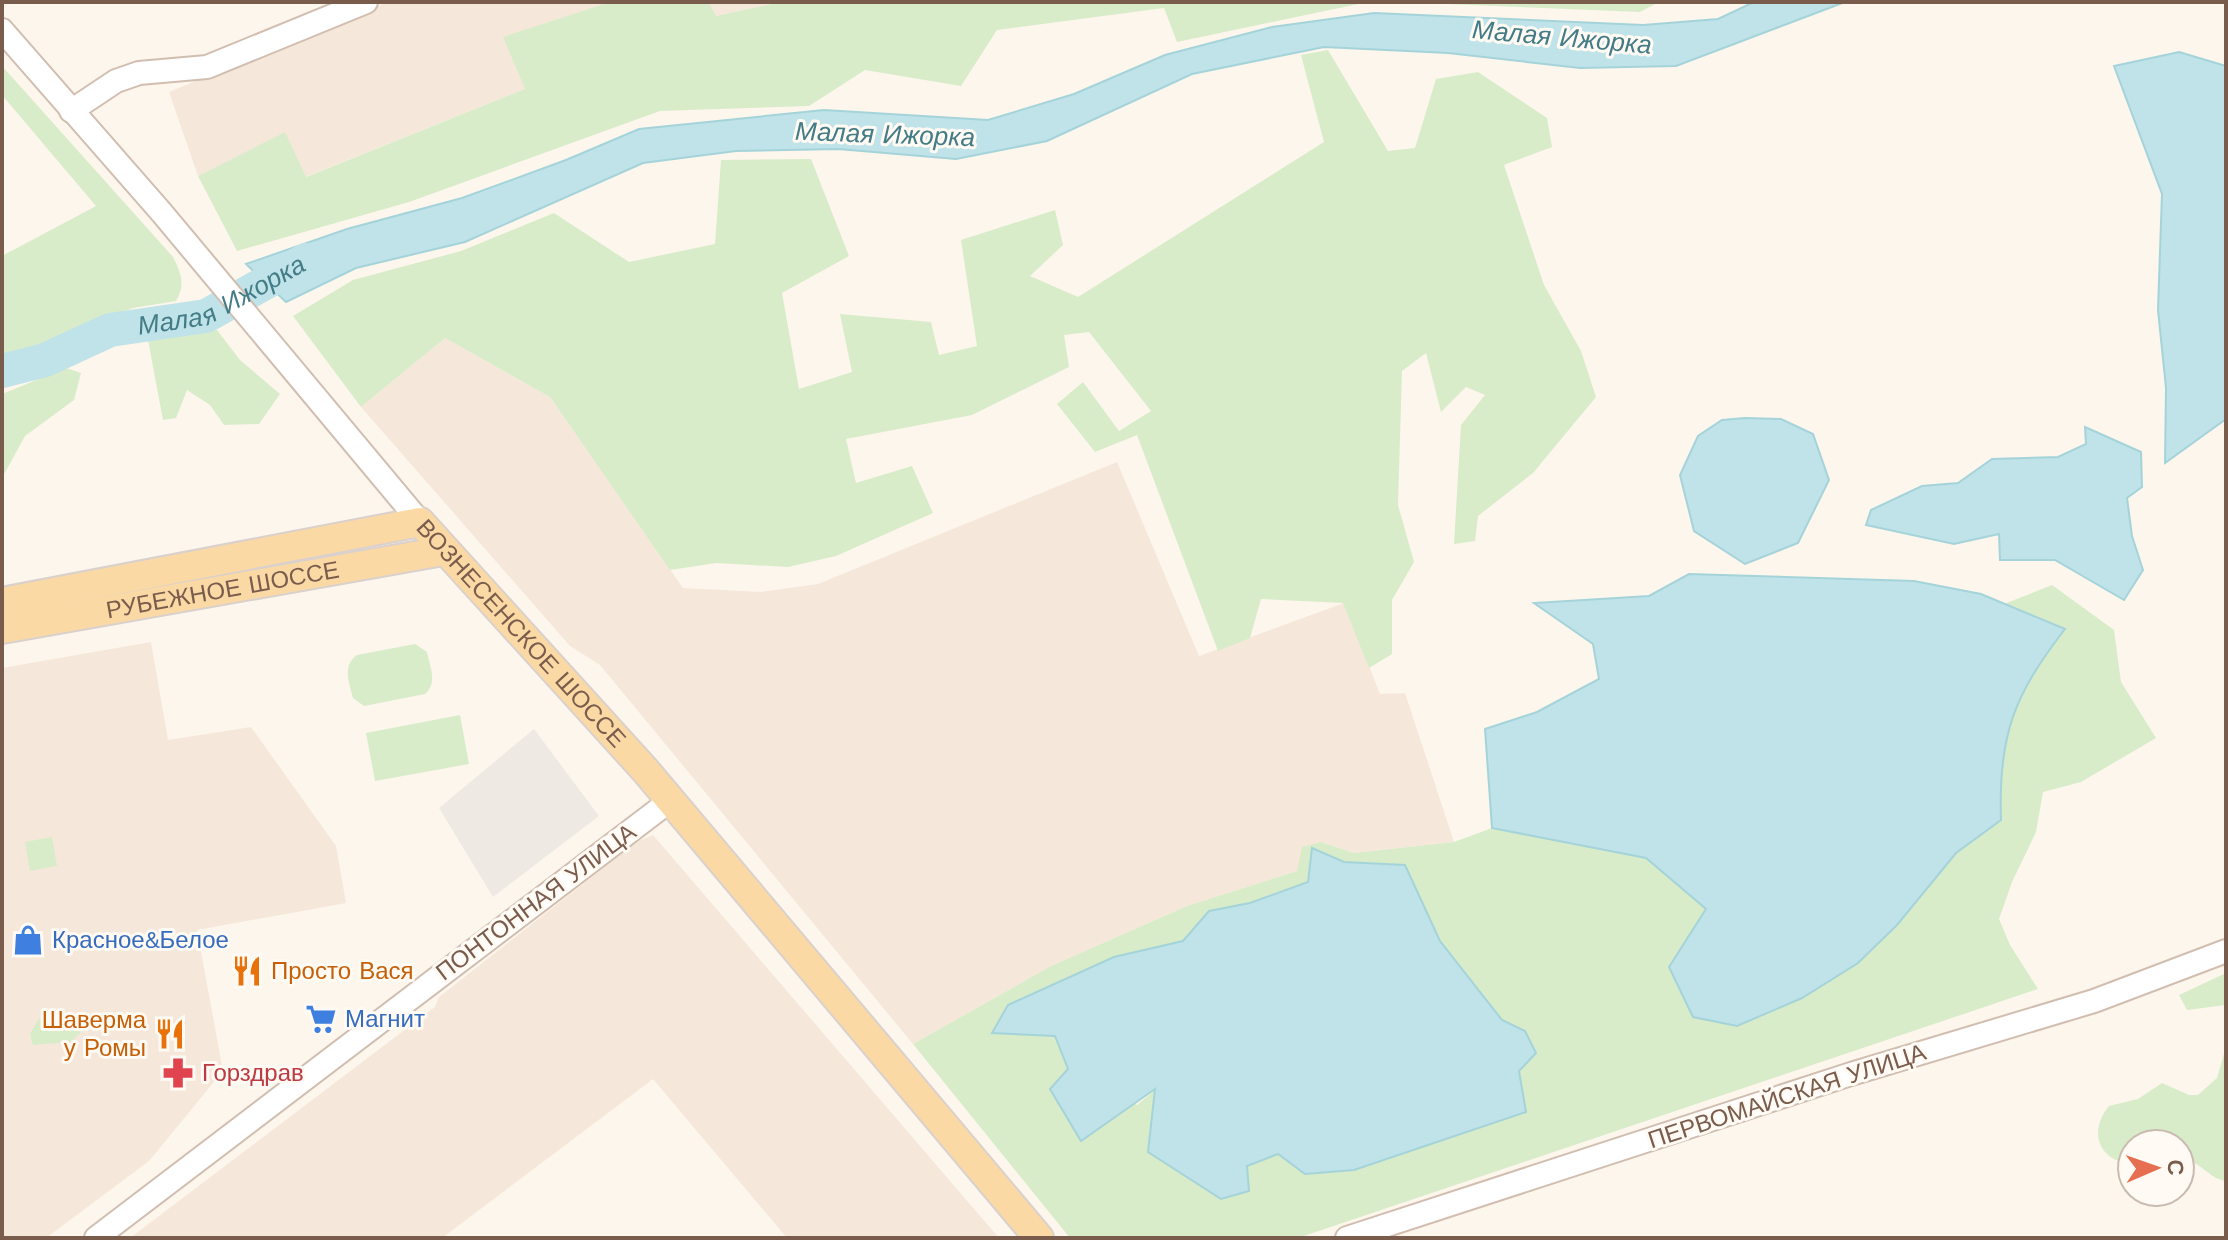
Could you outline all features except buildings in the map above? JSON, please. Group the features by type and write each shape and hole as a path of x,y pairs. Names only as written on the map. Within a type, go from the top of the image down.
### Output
{"main road":[{"name":"ВОЗНЕСЕНСКОЕ ШОССЕ","path":"420,522 671,800 1039,1238"},
{"name":"РУБЕЖНОЕ ШОССЕ","path":"2,602 420,522"},
{"name":"РУБЕЖНОЕ ШОССЕ","path":"2,629 443,551"}],"street":[{"path":"71,111 116,81 139,73 207,67 366,2"},
{"name":"ВОЗНЕСЕНСКОЕ ШОССЕ","path":"2,30 162,213 420,522"},
{"name":"ПОНТОННАЯ УЛИЦА","path":"96,1238 671,800"},
{"name":"ПЕРВОМАЙСКАЯ УЛИЦА","path":"1347,1238 1851,1074 2094,1001 2226,951"}],"shaded area":[{"path":"388,2 610,2 504,37 525,89 305,177 285,133 198,176 169,92"},
{"path":"709,2 780,2 716,16"},
{"path":"445,338 550,397 683,588 761,592 818,584 1117,462 1199,656 1344,603 1380,694 1405,693 1454,842 1354,853 1321,842 1297,871 1187,906 1051,966 913,1044 600,665 570,646 361,407"},
{"path":"151,642 168,740 251,727 336,846 346,903 197,930 223,1071 149,1161 46,1238 2,1238 2,668"},
{"path":"534,729 599,816 493,897 439,808"},
{"path":"653,835 999,1238 787,1238 653,1079 442,1238 130,1238 435,1007 439,997 636,842"}],"green space":[{"path":"610,2 709,2 716,16 780,2 1368,2 1177,42 1164,8 997,30 961,86 865,70 809,106 660,111 409,202 237,251 198,176 285,132 306,177 525,89 503,37"},
{"path":"1398,2 1659,2 1640,12"},
{"path":"1328,50 1388,151 1415,148 1436,79 1478,72 1547,118 1552,147 1504,165 1544,285 1581,351 1596,397 1533,473 1478,516 1475,541 1454,544 1461,425 1485,395 1466,387 1441,412 1426,353 1402,371 1398,505 1414,562 1392,600 1392,654 1369,668 1343,603 1261,599 1250,638 1218,651 1137,435 1095,452 1057,404 1083,382 1119,431 1151,411 1089,332 1064,335 1069,367 972,415 846,439 856,483 912,466 933,513 836,556 788,567 716,563 670,570 550,397 445,338 361,407 293,316 353,280 461,251 554,213 629,262 715,244 721,160 811,159 849,256 782,293 799,389 852,372 840,314 931,322 939,355 977,346 961,240 1055,210 1063,245 1030,276 1078,297 1324,142 1301,55"},
{"path":"2,66 173,257 181,279 176,301 133,308 35,347 2,354 2,256 96,206 2,95"},
{"path":"217,330 240,360 280,394 259,424 224,425 210,405 187,390 176,418 163,420 148,340"},
{"path":"66,368 81,373 74,400 25,436 2,478 2,394"},
{"path":"2052,585 2114,630 2121,682 2156,738 2081,782 2043,792 2036,832 2012,882 1999,919 2010,945 2038,989 1298,1238 1070,1238 913,1044 1051,966 1187,906 1297,871 1302,847 1321,842 1354,853 1454,842 1492,828 1646,858 1706,909 1669,967 1858,963 1897,925 1956,853 2001,820 2003,764 2013,718 2033,675 2065,629 2004,604","holes":["1313,848 1343,862 1405,865 1440,941 1502,1020 1525,1031 1519,1071 1525,1112 1279,1154 1247,1166 1221,1199 1189,1176 1156,1089 1137,1105 1068,1070 1055,1036 992,1032 1008,1005 1114,957 1183,941 1209,911 1249,903 1308,882"]},
{"path":"415,644 427,652 431,669 431,685 425,694 364,706 353,698 348,669 352,659 357,655"},
{"path":"460,715 469,764 375,781 366,733"},
{"path":"52,837 57,866 30,871 25,842"},
{"path":"2226,973 2226,1005 2187,1010 2179,995"},
{"path":"55,1013 77,1021 80,1033 71,1042 33,1045 30,1034 38,1020"},
{"path":"2226,1047 2226,1181 2196,1164 2196,1128 2116,1128 2116,1160 2104,1151 2098,1135 2099,1125 2109,1106 2138,1099 2162,1083 2189,1095 2198,1095 2217,1078"}],"water":[{"path":"1754,2 1845,2 1676,66 1580,68 1448,53 1324,47 1192,74 1047,141 956,159 838,149 736,151 643,163 465,242 356,268 286,302 246,264 347,229 462,198 639,129 824,110 988,120 1074,94 1165,55 1272,27 1374,13 1643,25 1718,19"},
{"path":"2179,52 2226,66 2226,419 2165,463 2166,388 2158,310 2162,194 2114,66"},
{"path":"1781,419 1813,434 1829,480 1798,543 1745,564 1694,531 1680,475 1698,436 1722,420"},
{"path":"2085,427 2141,452 2142,487 2127,498 2132,536 2143,570 2124,600 2055,560 2000,560 1999,534 1954,544 1866,525 1871,510 1922,486 1958,483 1992,459 2058,457 2086,444"},
{"path":"1689,574 1914,581 1981,594 2065,629 2033,675 2013,717 2003,764 2001,820 1956,853 1897,925 1858,963 1802,998 1737,1026 1693,1017 1669,967 1706,909 1646,858 1492,828 1485,729 1537,712 1599,679 1593,644 1534,603 1649,596"},
{"path":"1312,848 1344,862 1405,865 1440,941 1502,1020 1525,1031 1536,1053 1519,1071 1526,1112 1354,1170 1305,1174 1278,1154 1247,1166 1249,1191 1221,1199 1148,1152 1155,1089 1081,1141 1050,1089 1068,1069 1055,1036 992,1033 1008,1005 1114,957 1183,941 1209,911 1250,903 1308,882"}],"waterway":[{"name":"Малая Ижорка","path":"2,371 45,360 110,330 206,316 306,260"}],"place":[{"name":"Красное&Белое","path":"28,940"},
{"name":"Просто Вася","path":"247,971"},
{"name":"Магнит","path":"321,1019"},
{"name":"Шаверма у Ромы","path":"170,1034"},
{"name":"Горздрав","path":"178,1073"}]}
